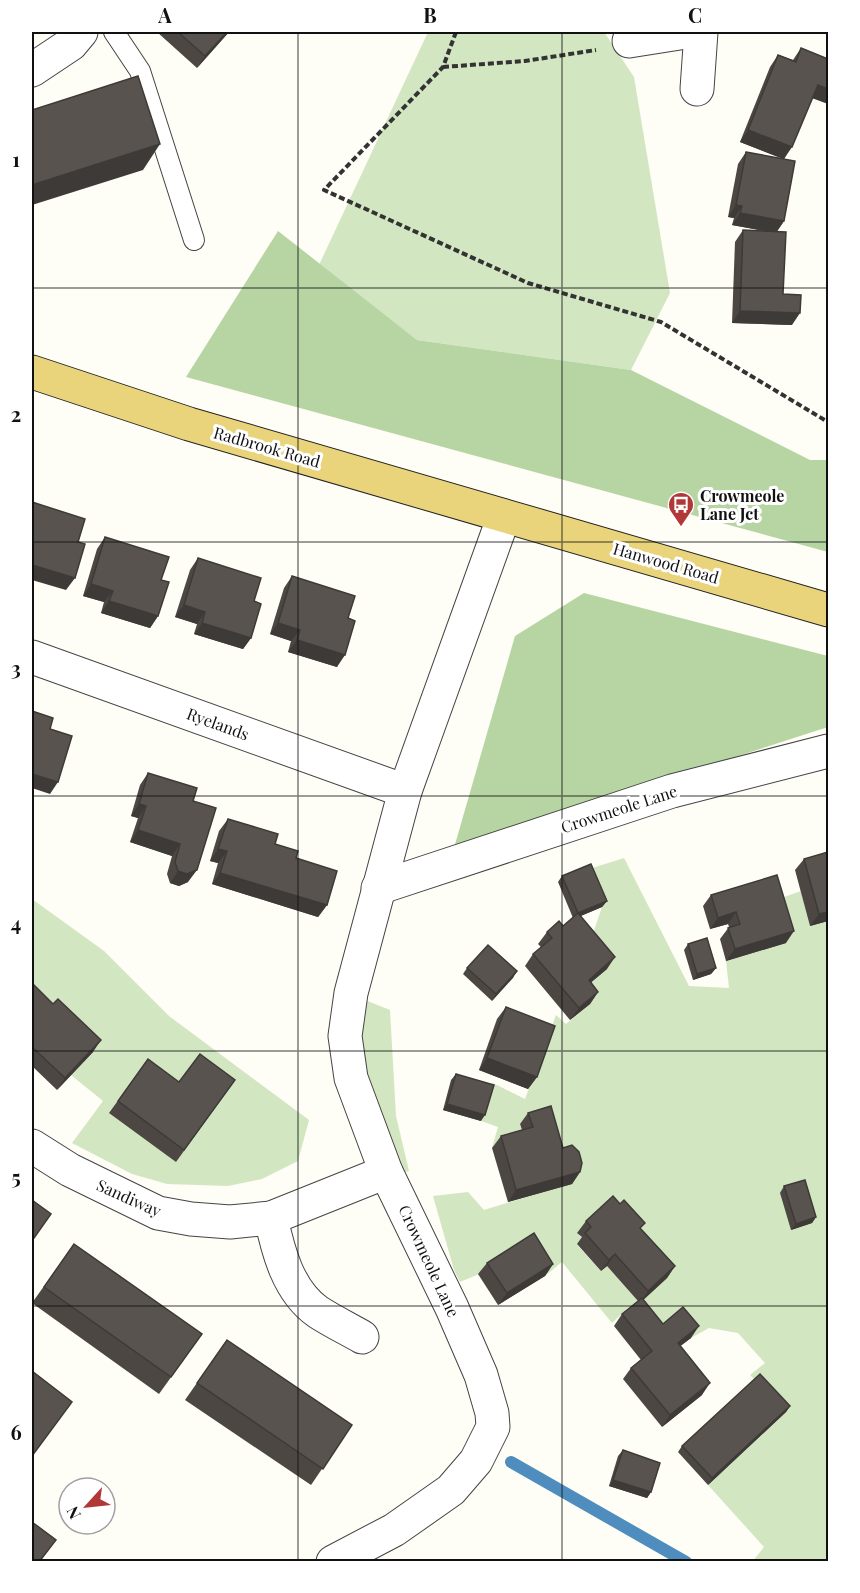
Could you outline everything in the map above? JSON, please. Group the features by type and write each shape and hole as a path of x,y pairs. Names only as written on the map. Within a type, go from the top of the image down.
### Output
{"main road":[{"name":"Radbrook Road","path":"32,372 189,424 504,516"},
{"name":"Hanwood Road","path":"504,516 828,610"}],"street":[{"path":"32,69 71,44 81,32"},
{"path":"628,41 686,32"},
{"path":"698,89 701,32"},
{"name":"Crowmeole Lane","path":"333,1562 394,1530 451,1490 476,1461 494,1427 481,1375 452,1308 386,1172 351,1078 345,1036 351,993 405,792 504,516"},
{"name":"Ryelands","path":"32,657 405,792"},
{"name":"Crowmeole Lane","path":"378,888 672,790 828,751"},
{"name":"Sandiway","path":"32,1146 70,1170 158,1213 191,1219 230,1222 271,1218 386,1172"},
{"path":"271,1218 278,1251 289,1276 303,1297 317,1311 363,1337"}],"lane":[{"path":"114,32 140,70 194,240"}],"path":[{"path":"456,32 442,67 324,190 528,284 661,322 809,408 828,422"},
{"path":"442,67 525,61 602,49 628,41"}],"green space":[{"path":"428,32 604,32 634,77 670,293 631,370 417,340 319,265"},
{"path":"278,231 417,340 631,370 810,460 828,460 828,552 186,377"},
{"path":"584,593 828,656 828,727 454,848 515,636"},
{"path":"624,858 689,986 729,988 726,961 785,943 773,901 801,891 810,926 828,921 828,1561 753,1561 764,1547 708,1485 786,1412 750,1375 765,1363 738,1333 709,1328 691,1338 675,1319 655,1335 629,1307 612,1323 562,1262 545,1276 525,1245 479,1274 460,1282 454,1270 433,1196 468,1192 484,1210 572,1183 571,1166 564,1157 555,1159 543,1118 520,1124 524,1139 492,1148 498,1127 481,1121 493,1083 525,1099 556,1015 566,1024 590,1004 581,991 606,969 588,948 602,907 586,870","holes":["604,1208 611,1216 616,1212 637,1235 632,1240 666,1278 640,1302 607,1266 601,1271 577,1245 583,1239 578,1233"]},
{"path":"32,899 104,951 169,1016 309,1120 298,1161 262,1179 228,1186 167,1184 132,1174 72,1143 103,1101 71,1075 92,1051 32,1003"},
{"path":"356,1000 365,1000 390,1010 396,1116 409,1171 396,1175 372,1118"}],"building":[{"path":"178,32 227,32 205,56"},
{"path":"801,48 828,59 828,89 818,85 792,147 748,130 778,55 796,62"},
{"path":"138,76 160,144 32,185 32,110"},
{"path":"746,152 795,161 784,221 740,213 742,206 736,205"},
{"path":"743,230 786,232 783,294 801,295 800,313 740,311"},
{"path":"32,502 85,519 78,542 85,544 75,578 32,565"},
{"path":"105,537 169,557 161,580 169,582 158,616 109,601 113,591 91,584"},
{"path":"198,558 261,578 254,601 261,604 251,638 202,623 205,612 184,605"},
{"path":"292,576 355,596 348,618 355,621 345,655 297,640 300,630 278,623"},
{"path":"32,711 53,718 50,729 72,736 58,782 32,774"},
{"path":"148,773 197,788 193,801 216,808 197,870 187,874 178,871 175,862 180,844 138,830 146,806 139,804"},
{"path":"228,819 278,834 275,844 298,851 296,858 337,871 327,905 220,873 227,851 218,849"},
{"path":"828,852 828,912 819,914 804,859"},
{"path":"591,864 607,901 578,913 562,876"},
{"path":"777,875 794,931 735,949 728,928 740,924 736,912 718,918 711,895"},
{"path":"578,913 615,957 589,980 598,992 579,1008 533,954 552,938 547,932 559,921 563,926"},
{"path":"707,938 716,968 697,974 688,944"},
{"path":"488,945 517,971 496,994 467,968"},
{"path":"32,983 53,1004 58,999 101,1040 65,1078 32,1047"},
{"path":"506,1007 555,1026 537,1077 487,1058"},
{"path":"200,1054 235,1080 184,1150 118,1101 148,1059 179,1082"},
{"path":"456,1074 494,1085 485,1115 447,1104"},
{"path":"551,1106 563,1148 572,1145 579,1152 582,1163 580,1172 516,1190 501,1136 533,1127 528,1113"},
{"path":"805,1180 816,1217 796,1224 784,1186"},
{"path":"613,1196 620,1204 624,1200 645,1223 640,1228 675,1266 648,1291 615,1254 609,1260 585,1233 591,1227 586,1221"},
{"path":"32,1200 51,1214 32,1241"},
{"path":"534,1233 553,1264 507,1293 487,1263"},
{"path":"74,1244 202,1334 171,1377 44,1287"},
{"path":"642,1298 663,1324 683,1307 699,1326 678,1343 710,1383 670,1415 631,1368 652,1351 622,1314"},
{"path":"227,1340 352,1425 323,1469 197,1383"},
{"path":"32,1371 72,1402 32,1456"},
{"path":"760,1374 790,1406 712,1478 682,1446"},
{"path":"623,1450 660,1463 651,1492 613,1480"},
{"path":"32,1522 56,1540 39,1562 32,1562"}],"waterway":[{"path":"511,1462 686,1562"}],"place":[{"name":"Crowmeole Lane Jct","path":"681,528"}]}
